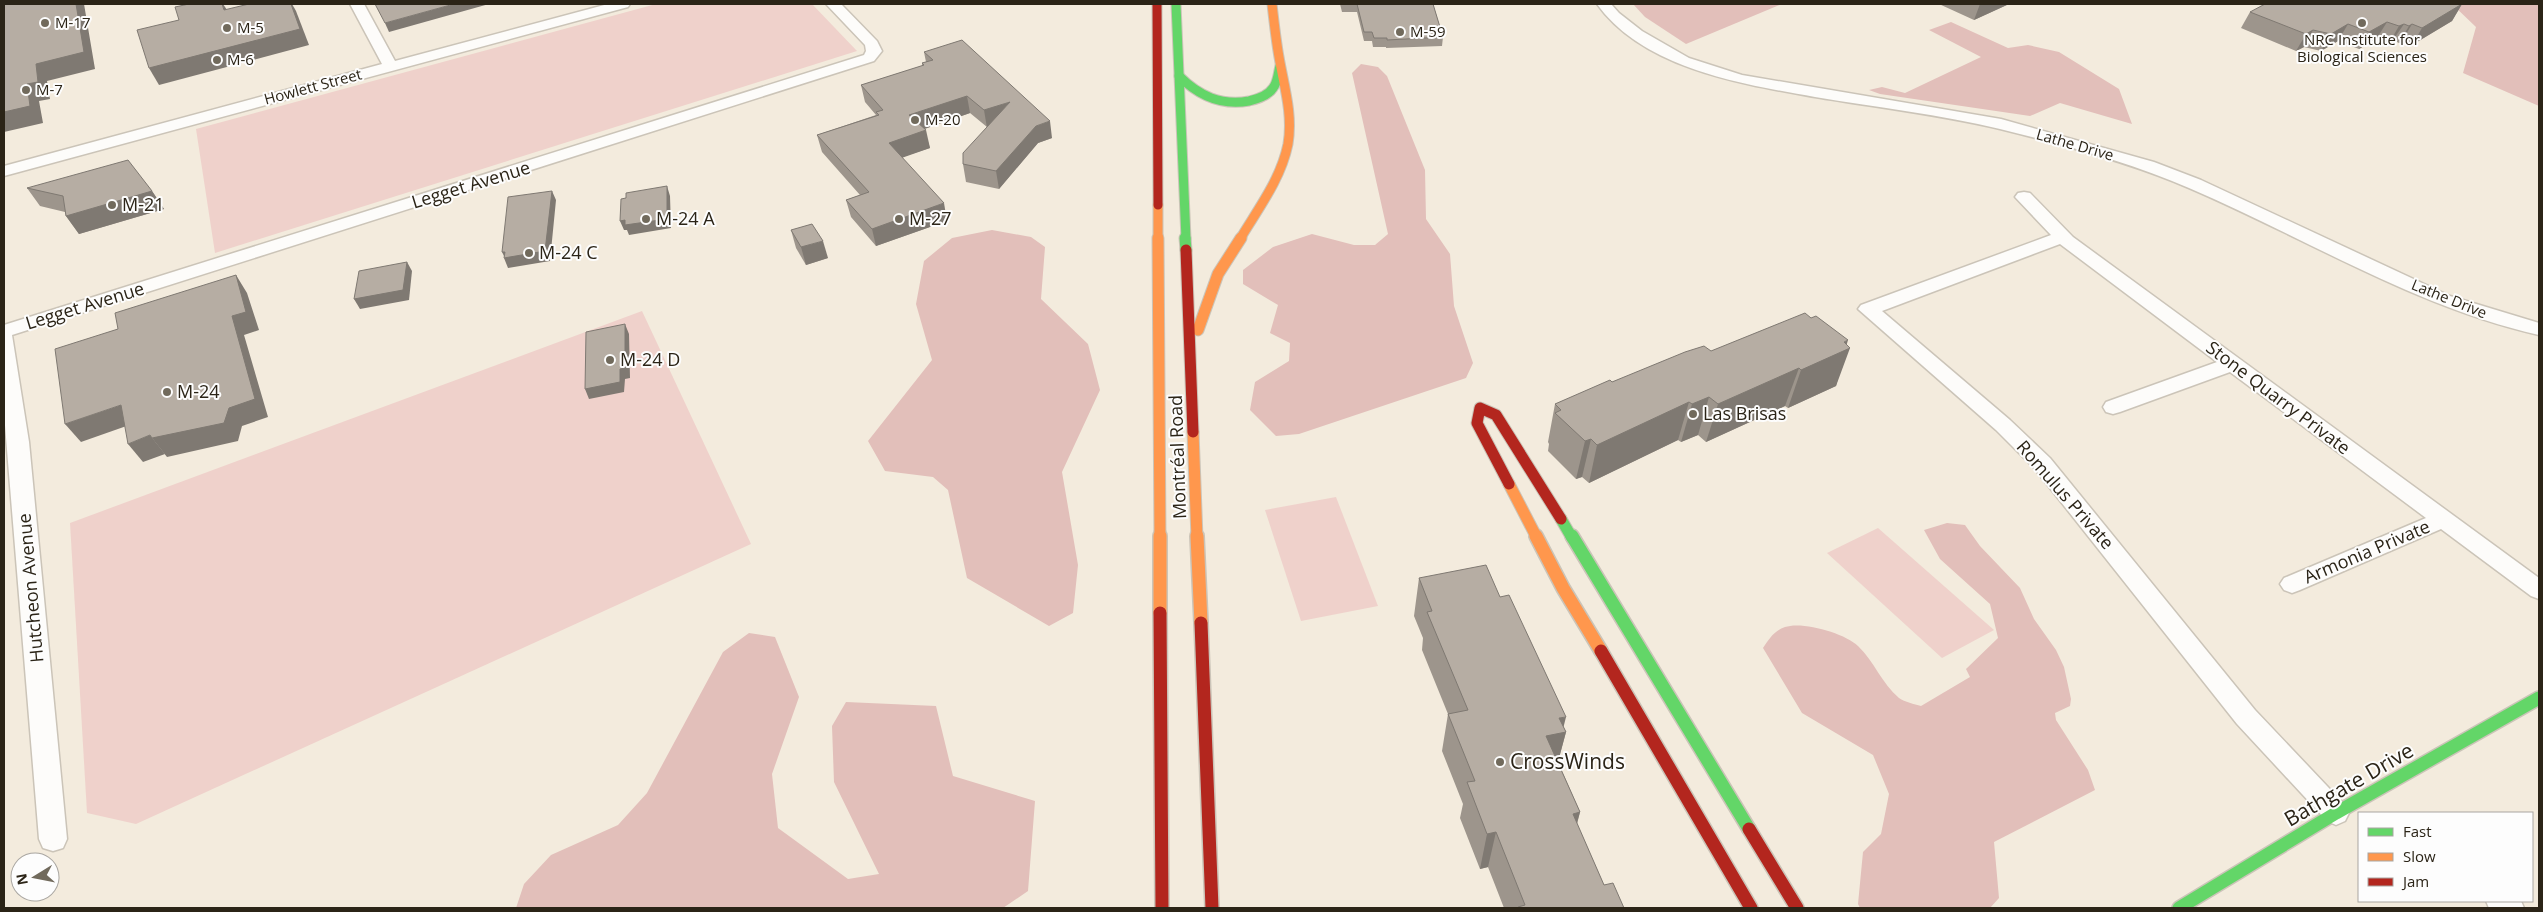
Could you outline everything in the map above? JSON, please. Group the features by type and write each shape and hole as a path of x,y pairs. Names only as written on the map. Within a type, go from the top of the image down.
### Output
{"main road":[{"name":"Montréal Road","path":"1157,4 1162,908"},
{"name":"Montréal Road","path":"1176,4 1212,908"},
{"path":"1191,351 1214,279 1227,255 1273,188 1287,148 1291,125 1290,104 1280,66 1272,4"},
{"path":"1179,76 1188,87 1200,96 1217,102 1238,102 1256,99 1270,92 1276,83 1280,66"},
{"path":"1751,908 1686,798 1650,730 1559,581 1477,423 1480,408 1496,415 1516,444 1798,908"},
{"name":"Bathgate Drive","path":"2179,908 2336,813 2539,698"}],"street":[{"path":"357,4 390,66"},
{"name":"Howlett Street","path":"4,171 623,4"},
{"name":"Legget Avenue","path":"4,331 869,58 874,50 872,44 833,4"},
{"name":"Lathe Drive","path":"1604,4 1614,16 1637,34 1684,60 1739,79 2001,124 2148,166 2195,184 2444,300 2507,322 2539,328"},
{"name":"Stone Quarry Private","path":"2024,197 2062,237 2539,590"},
{"name":"Romulus Private","path":"2062,237 1868,309 2003,425 2042,463 2246,717 2336,813"},
{"name":"Hutcheon Avenue","path":"4,338 18,442 53,839"},
{"path":"2113,407 2232,364"},
{"name":"Armonia Private","path":"2292,584 2442,520"}],"shaded area":[{"path":"656,4 812,4 857,51 215,253 196,129"},
{"path":"1633,4 1782,4 1686,44 1645,17"},
{"path":"2452,4 2539,4 2539,106 2463,73 2476,27"},
{"path":"1951,22 2008,48 2028,45 2059,52 2119,89 2132,124 2060,103 2030,116 1880,94 1869,90 1882,87 1905,93 1981,57 1929,30"},
{"path":"1361,64 1378,67 1387,76 1425,170 1426,219 1450,254 1454,306 1473,363 1466,378 1299,434 1276,436 1250,410 1255,382 1289,361 1290,343 1270,333 1278,305 1243,284 1243,270 1273,247 1312,234 1354,245 1375,245 1388,234 1352,73"},
{"path":"992,230 1031,237 1045,247 1041,299 1088,344 1100,390 1062,472 1078,565 1073,613 1049,626 967,578 948,490 933,477 885,471 868,441 932,360 916,304 924,261 952,238"},
{"path":"642,311 751,544 136,824 87,813 70,523"},
{"path":"1336,497 1378,606 1301,621 1265,510"},
{"path":"1947,523 1965,525 1980,546 2020,588 2034,619 2056,650 2064,667 2071,699 2070,706 2055,713 2056,720 2088,770 2095,790 1994,842 1999,898 1990,908 1860,908 1858,904 1863,852 1881,834 1889,794 1873,755 1802,713 1763,648 1775,633 1785,627 1812,627 1834,633 1852,641 1864,652 1899,698 1921,706 1970,677 1966,669 1998,638 1990,604 1940,559 1924,530"},
{"path":"1878,528 1994,630 1942,658 1827,553"},
{"path":"749,633 775,637 799,697 772,774 778,828 848,879 879,874 834,782 832,726 846,702 936,706 953,776 1035,801 1028,891 1003,908 516,908 524,884 551,855 618,825 647,793 723,652"}],"building":[{"path":"4,4 76,4 84,52 36,64 38,82 27,84 30,106 4,112"},
{"path":"189,4 222,4 224,10 249,4 291,4 300,29 149,68 137,30 179,20 175,7"},
{"path":"375,4 454,4 385,23"},
{"name":"M-59","path":"1357,4 1433,4 1443,37 1387,40 1387,38 1374,38 1372,32 1364,32"},
{"path":"2265,4 2462,4 2422,28 2412,24 2409,26 2404,24 2399,26 2387,22 2369,32 2348,24 2331,34 2313,30 2306,34 2250,12"},
{"path":"962,40 1050,121 1036,126 996,171 963,164 963,153 1010,102 984,110 967,96 909,115 926,130 889,143 944,203 872,229 846,200 869,192 817,135 879,115 876,112 883,110 861,85 924,65 922,63 933,60 924,52"},
{"path":"128,160 152,191 66,216 63,196 27,188"},
{"name":"M-24 A","path":"667,186 667,219 625,225 625,220 620,221 621,199 626,198 626,193"},
{"path":"552,191 545,251 504,258 505,252 502,252 508,197"},
{"path":"812,224 823,241 801,247 791,230"},
{"path":"407,262 403,290 354,299 359,271"},
{"name":"M-24","path":"236,275 246,312 232,316 255,399 229,408 224,423 152,438 150,435 128,444 121,405 65,424 55,349 118,329 115,313"},
{"path":"1805,313 1811,318 1816,316 1848,340 1844,342 1850,348 1801,370 1799,368 1718,404 1709,397 1692,404 1689,402 1597,445 1591,439 1585,441 1555,413 1561,410 1555,404 1610,380 1612,382 1704,346 1711,351"},
{"name":"M-24 D","path":"625,324 625,368 620,369 620,382 585,389 586,332"},
{"name":"CrossWinds","path":"1486,565 1500,597 1509,595 1566,717 1559,718 1566,732 1546,736 1580,812 1573,814 1604,885 1613,883 1624,908 1518,908 1525,905 1496,832 1487,834 1467,782 1475,781 1448,714 1468,710 1427,612 1432,611 1419,578"}],"traffic: fast":[{"path":"1176,4 1186,250"},
{"path":"1179,76 1203,95 1222,102 1232,103 1253,100 1267,95 1275,86 1280,66"},
{"path":"1561,519 1749,829"},
{"path":"2179,908 2336,813 2539,698"}],"traffic: slow":[{"path":"1198,330 1218,274 1268,194 1283,161 1288,143 1290,108 1279,57 1272,4"},
{"path":"1158,205 1160,613"},
{"path":"1193,432 1201,623"},
{"path":"1509,484 1563,588 1601,651"}],"traffic: jam":[{"path":"1157,4 1158,205"},
{"path":"1186,250 1193,432"},
{"path":"1509,484 1477,423 1480,408 1496,415 1561,519"},
{"path":"1160,613 1162,908"},
{"path":"1201,623 1212,908"},
{"path":"1601,651 1751,908"},
{"path":"1749,829 1797,908"}],"place":[{"name":"M-17","path":"45,23"},
{"name":"NRC Institute for Biological Sciences","path":"2362,23"},
{"name":"M-5","path":"227,28"},
{"name":"M-59","path":"1400,32"},
{"name":"M-6","path":"217,60"},
{"name":"M-7","path":"26,90"},
{"name":"M-20","path":"915,120"},
{"name":"M-21","path":"112,205"},
{"name":"M-24 A","path":"646,219"},
{"name":"M-27","path":"899,219"},
{"name":"M-24 C","path":"529,253"},
{"name":"M-24 D","path":"610,360"},
{"name":"M-24","path":"167,392"},
{"name":"Las Brisas","path":"1693,414"},
{"name":"CrossWinds","path":"1500,762"}]}
